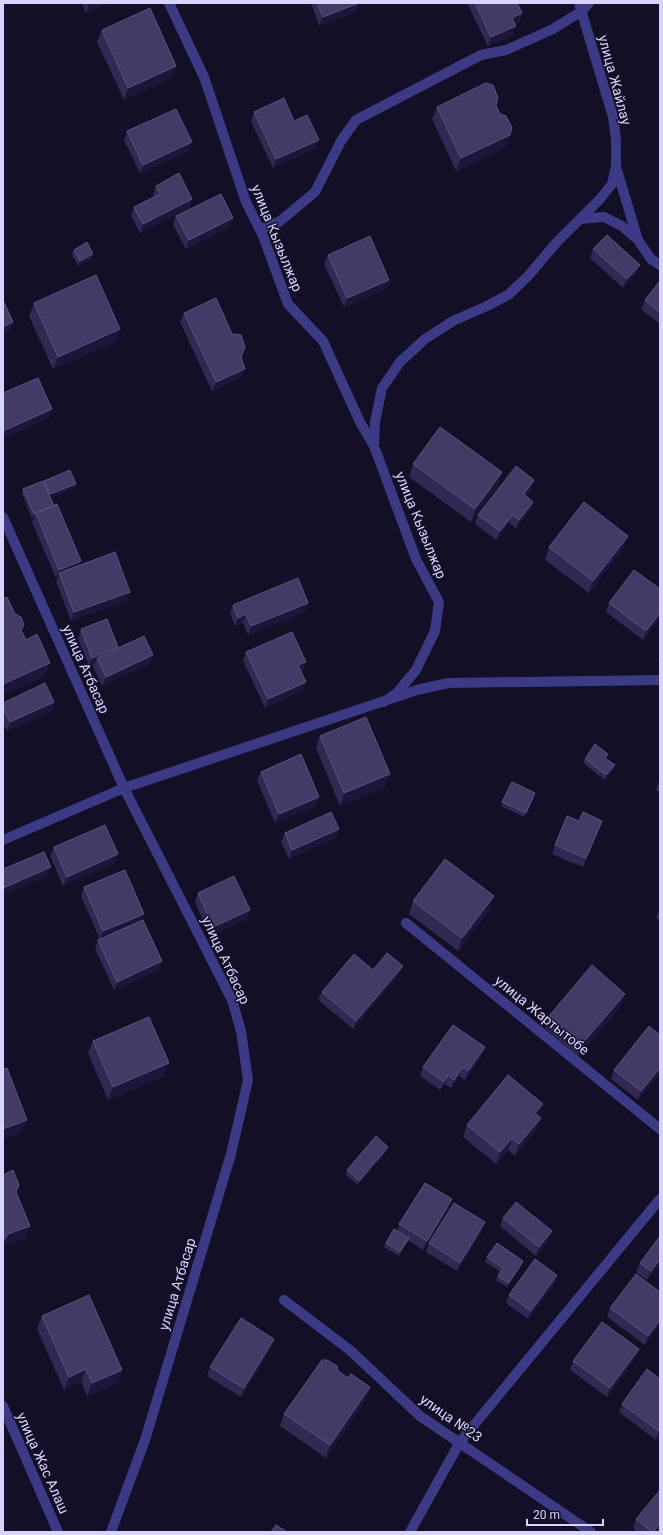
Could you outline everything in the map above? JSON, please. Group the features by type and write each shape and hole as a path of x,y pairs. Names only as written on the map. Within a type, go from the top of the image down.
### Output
{"street":[{"name":"улица Кызылжар","path":"169,3 204,77 246,202 260,229 288,304 323,341 360,422 374,446 416,559 439,602 435,631 416,670 397,693 384,702"},
{"path":"260,229 279,222 315,192 340,141 356,120 481,56 506,50 553,29 580,7 589,3"},
{"name":"улица Жайлау","path":"580,7 613,117 616,139 616,167 638,240 651,259 660,265"},
{"path":"374,446 375,422 382,388 400,362 425,339 452,321 508,295 528,276 557,242 600,199 612,184 616,167"},
{"path":"580,219 604,218 622,226 638,240"},
{"name":"улица Атбасар","path":"3,517 124,788 232,1000 241,1031 248,1080 231,1154 147,1432 111,1532"},
{"path":"3,840 124,788 417,690 448,683 659,682"},
{"name":"улица Жартытобе","path":"406,923 660,1129"},
{"path":"410,1532 460,1442 660,1199"},
{"name":"улица №23","path":"284,1300 351,1351 420,1416 591,1532"},
{"name":"улица Жас Алаш","path":"3,1406 58,1532"}],"building":[{"path":"317,3 359,3 323,17"},
{"path":"475,3 517,3 522,13 512,18 516,26 491,37"},
{"path":"150,8 176,66 128,88 102,30"},
{"path":"486,83 493,85 498,98 496,105 500,114 506,116 512,127 510,135 461,158 437,107"},
{"path":"284,98 294,121 307,115 319,140 276,159 254,112"},
{"path":"176,109 192,142 143,165 127,131"},
{"path":"179,173 192,199 143,224 134,207 160,194 156,186"},
{"path":"221,194 233,218 189,240 176,216"},
{"path":"607,235 640,265 627,279 593,249"},
{"path":"370,236 389,280 347,298 328,255"},
{"path":"87,242 93,254 80,261 74,250"},
{"path":"96,275 120,329 58,357 34,303"},
{"path":"659,282 660,283 660,313 645,300"},
{"path":"216,298 232,334 241,335 245,347 241,357 245,369 216,382 184,313"},
{"path":"3,300 13,322 3,327"},
{"path":"38,378 52,409 3,431 3,393"},
{"path":"440,427 502,472 475,509 413,464"},
{"path":"516,466 534,480 524,494 533,502 519,520 513,515 500,531 478,515"},
{"path":"70,470 76,484 50,494 44,481"},
{"path":"43,481 54,506 34,514 23,489"},
{"path":"584,502 628,536 593,581 549,547"},
{"path":"57,504 81,561 59,570 36,513"},
{"path":"115,552 130,592 74,612 59,573"},
{"path":"634,570 660,589 660,613 646,631 609,603"},
{"path":"298,578 308,603 251,626 246,614 238,618 233,605"},
{"path":"7,597 15,614 21,617 24,625 21,630 26,640 37,634 50,663 3,684 3,599"},
{"path":"107,619 118,647 92,658 81,629"},
{"path":"292,632 306,662 298,665 306,682 268,699 246,652"},
{"path":"144,636 153,655 106,677 97,658"},
{"path":"45,683 54,702 10,722 3,708 3,703"},
{"path":"366,717 390,774 344,793 320,736"},
{"path":"595,744 608,754 605,758 615,765 606,775 585,759"},
{"path":"301,754 319,797 279,814 261,772"},
{"path":"512,782 535,793 526,813 502,802"},
{"path":"331,812 339,829 292,850 285,833"},
{"path":"583,812 602,821 586,858 555,845 567,816 579,821"},
{"path":"105,825 118,854 67,877 54,847"},
{"path":"44,852 51,867 3,888 3,869"},
{"path":"445,859 494,896 462,938 413,901"},
{"path":"125,870 144,914 103,931 84,887"},
{"path":"234,876 250,910 213,927 198,893"},
{"path":"143,920 162,961 117,982 98,940"},
{"path":"387,953 403,966 356,1021 322,992 354,954 373,970"},
{"path":"592,965 625,994 582,1044 549,1016"},
{"path":"149,1017 169,1063 113,1087 93,1041"},
{"path":"453,1025 485,1047 468,1071 463,1067 454,1080 448,1075 444,1082 423,1067"},
{"path":"649,1026 660,1035 660,1068 641,1091 614,1070"},
{"path":"7,1068 27,1120 3,1129 3,1069"},
{"path":"508,1075 543,1104 535,1113 541,1118 519,1144 512,1138 500,1152 467,1125"},
{"path":"376,1136 388,1147 359,1181 347,1170"},
{"path":"13,1170 19,1185 16,1192 30,1226 8,1234 3,1240 3,1175"},
{"path":"425,1183 452,1199 427,1241 399,1224"},
{"path":"516,1202 552,1231 539,1247 503,1218"},
{"path":"454,1203 485,1222 460,1263 429,1243"},
{"path":"394,1229 409,1238 400,1252 386,1243"},
{"path":"660,1236 660,1259 651,1271 640,1263"},
{"path":"497,1243 523,1261 509,1283 498,1276 503,1268 487,1257"},
{"path":"535,1259 557,1275 531,1311 509,1295"},
{"path":"636,1274 660,1292 660,1320 648,1336 610,1308"},
{"path":"89,1295 122,1370 92,1383 86,1369 69,1377 42,1316"},
{"path":"241,1318 274,1339 244,1388 210,1367"},
{"path":"602,1322 639,1349 610,1388 573,1361"},
{"path":"322,1360 327,1360 337,1366 338,1371 348,1378 351,1374 370,1387 330,1445 284,1414"},
{"path":"647,1369 660,1379 659,1431 622,1404"},
{"path":"660,1490 660,1524 652,1532 636,1519"},
{"path":"276,1525 287,1532 271,1532"}]}
